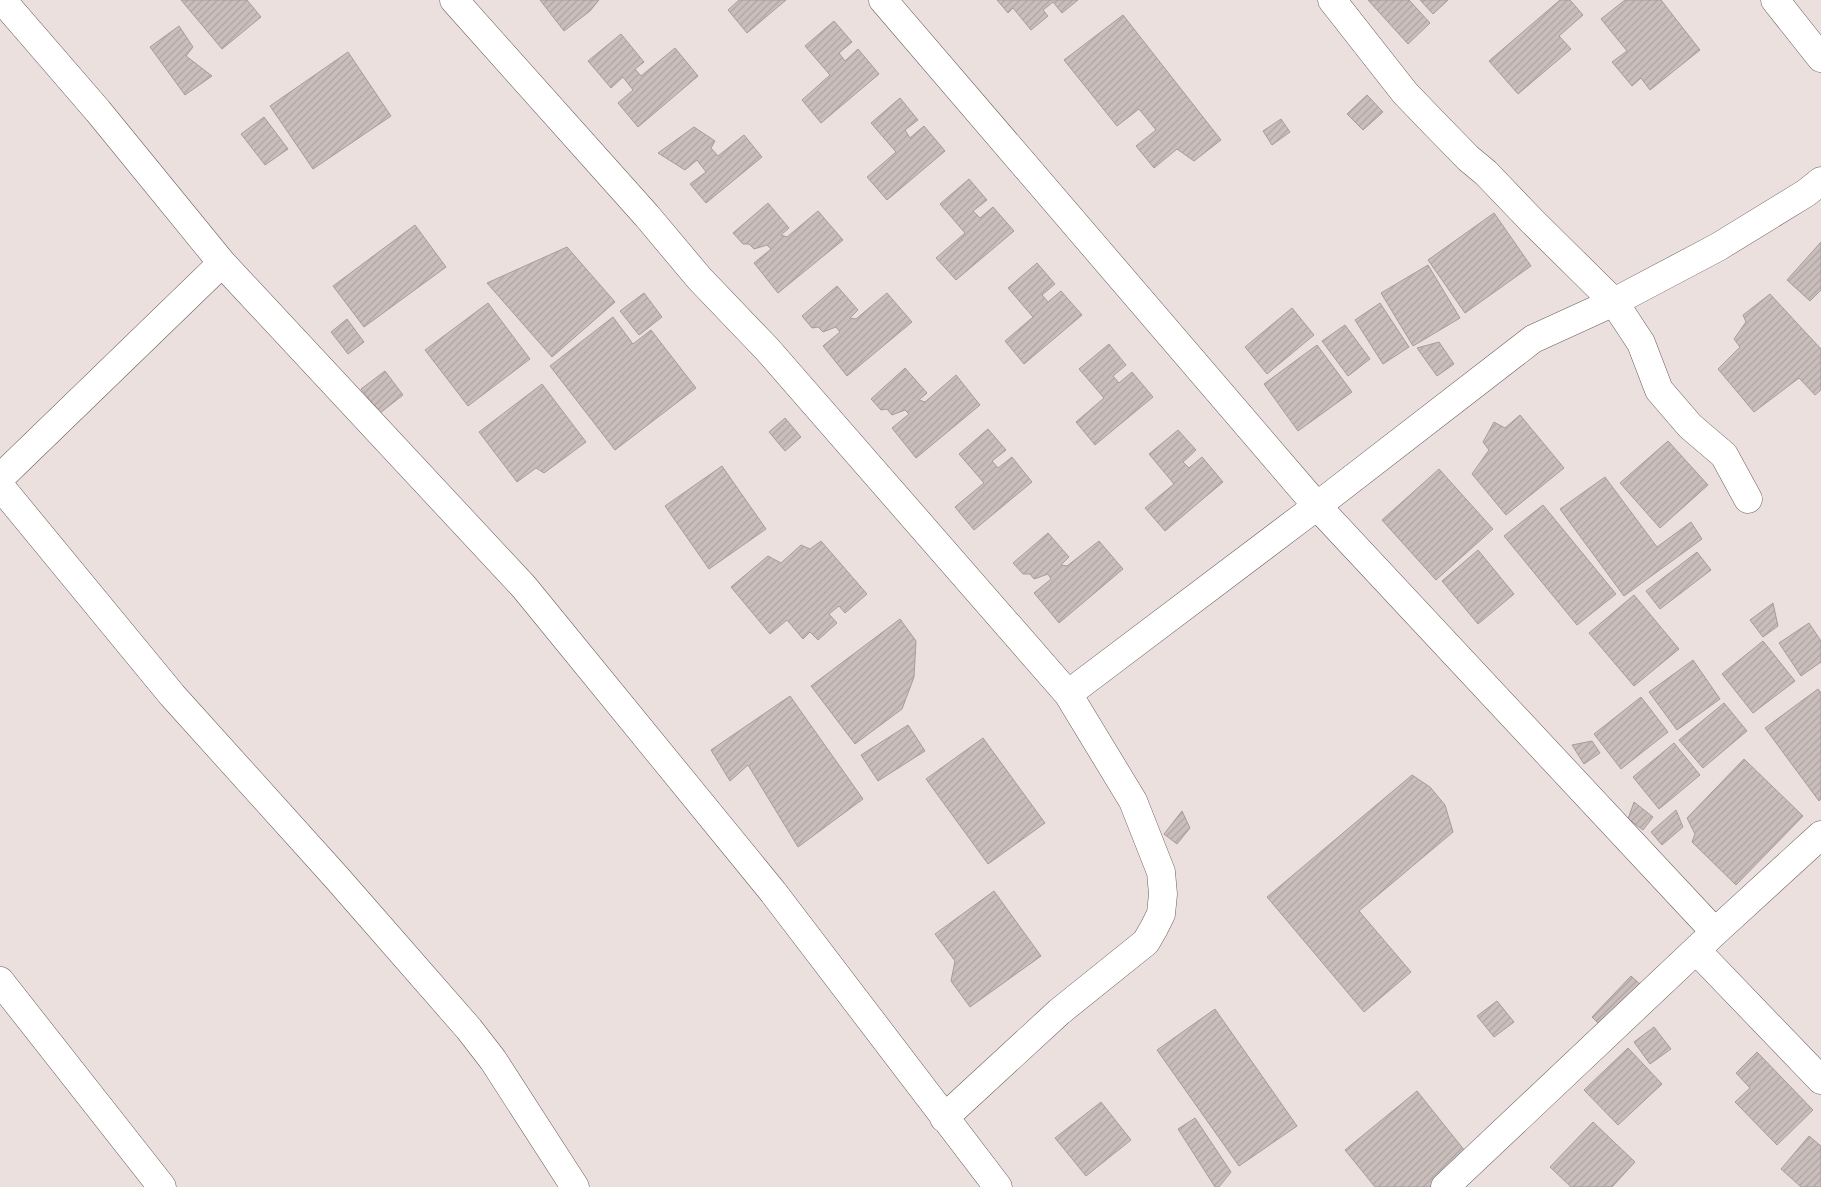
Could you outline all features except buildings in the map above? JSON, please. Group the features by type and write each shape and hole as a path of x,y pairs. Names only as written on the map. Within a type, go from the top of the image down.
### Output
{"street":[{"path":"2,0 98,111 222,263 524,586 629,717 774,892 998,1187"},
{"path":"454,0 641,209 699,278 767,349 1068,694 1133,801 1161,872 1163,894 1160,914 1146,942 1058,1012 944,1118"},
{"path":"882,0 1317,506 1705,941 1821,1080"},
{"path":"1332,0 1405,93 1428,118 1468,158 1486,173 1614,302 1641,343 1659,390 1690,426 1724,455 1748,499"},
{"path":"1775,0 1821,58"},
{"path":"1068,694 1317,506 1533,339 1614,302 1718,247 1821,182"},
{"path":"222,263 2,473 172,695 337,878 493,1060 575,1187"},
{"path":"1445,1187 1705,941 1821,835"},
{"path":"0,981 162,1187"}]}
